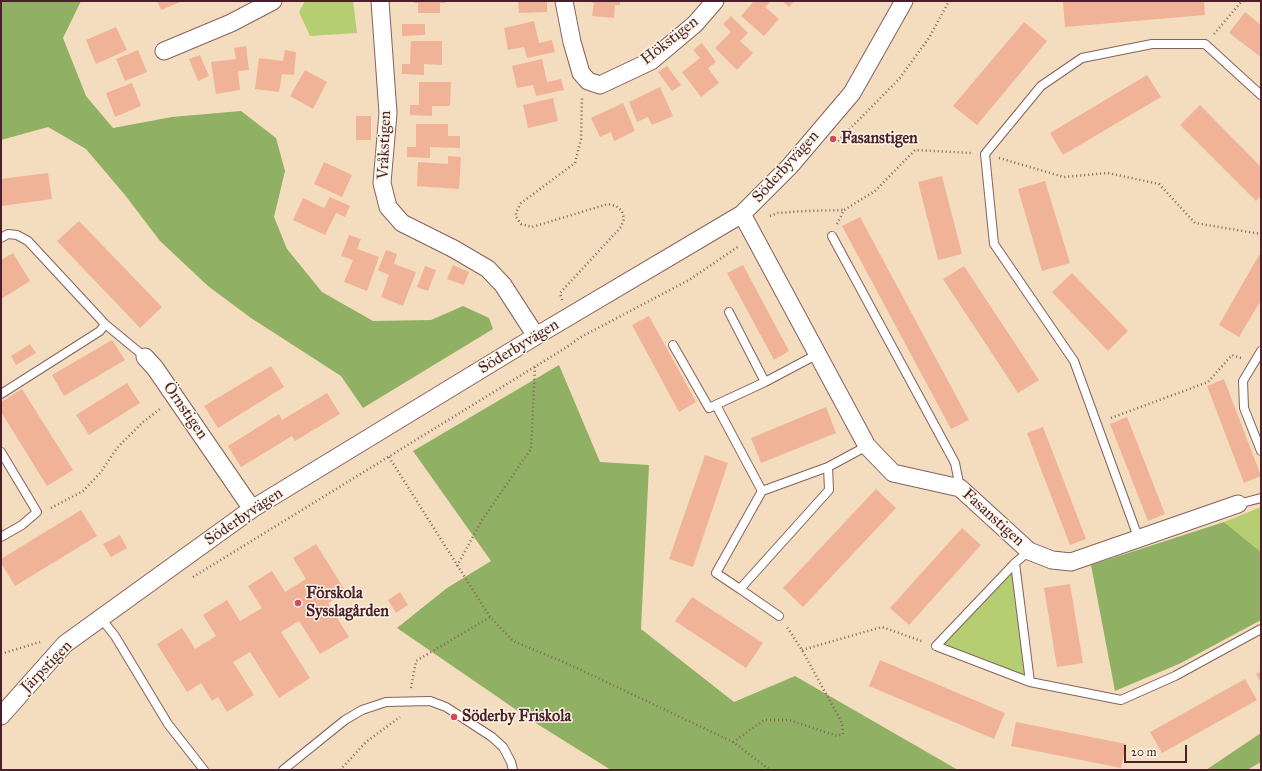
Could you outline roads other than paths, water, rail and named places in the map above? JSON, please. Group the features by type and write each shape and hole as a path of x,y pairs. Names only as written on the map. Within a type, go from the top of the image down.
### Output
{"street":[{"path":"164,51 232,23 273,1"},
{"name":"Vråkstigen","path":"380,1 388,113 382,182 388,207 402,223 454,249 488,269 503,285 536,336"},
{"name":"Hökstigen","path":"564,1 572,42 581,73 588,81 600,84 651,61 695,24 715,1"},
{"name":"Söderbyvägen","path":"77,636 100,617 252,509 569,316 742,214 790,166 852,93 900,3"},
{"name":"Fasanstigen","path":"742,214 816,355 867,446 893,473 960,488 1030,551 1052,560 1071,562 1138,537 1238,504"},
{"name":"Örnstigen","path":"145,357 155,368 252,509"},
{"name":"Järpstigen","path":"1,716 65,644 77,636"}],"lane":[{"path":"1138,537 1074,361 994,244 984,154 1041,86 1082,58 1152,44 1205,44 1261,95"},
{"name":"Örnstigen","path":"1,238 8,234 17,235 28,241 105,324 145,357"},
{"path":"832,236 955,463 960,488"},
{"path":"729,312 765,382"},
{"path":"1,394 100,331 105,324"},
{"path":"673,345 709,408 765,382 816,355"},
{"path":"1261,352 1243,381 1244,408 1261,451"},
{"path":"716,405 762,491"},
{"path":"779,616 716,573 762,491 828,467 867,446"},
{"path":"1,452 38,512 22,525 1,537"},
{"path":"740,589 829,490 828,467"},
{"path":"1238,504 1261,498"},
{"path":"1030,551 1015,563 936,646 1030,682 1121,700 1175,676 1261,629"},
{"path":"1015,563 1030,682"},
{"path":"100,617 115,636 168,724 204,770"},
{"path":"283,770 345,720 362,710 386,702 430,701 446,707 492,737 503,747 511,762 513,770"}],"place":[{"name":"Fasanstigen","path":"833,139"},
{"name":"Förskola Sysslagården","path":"298,603"},
{"name":"Söderby Friskola","path":"454,717"}]}
